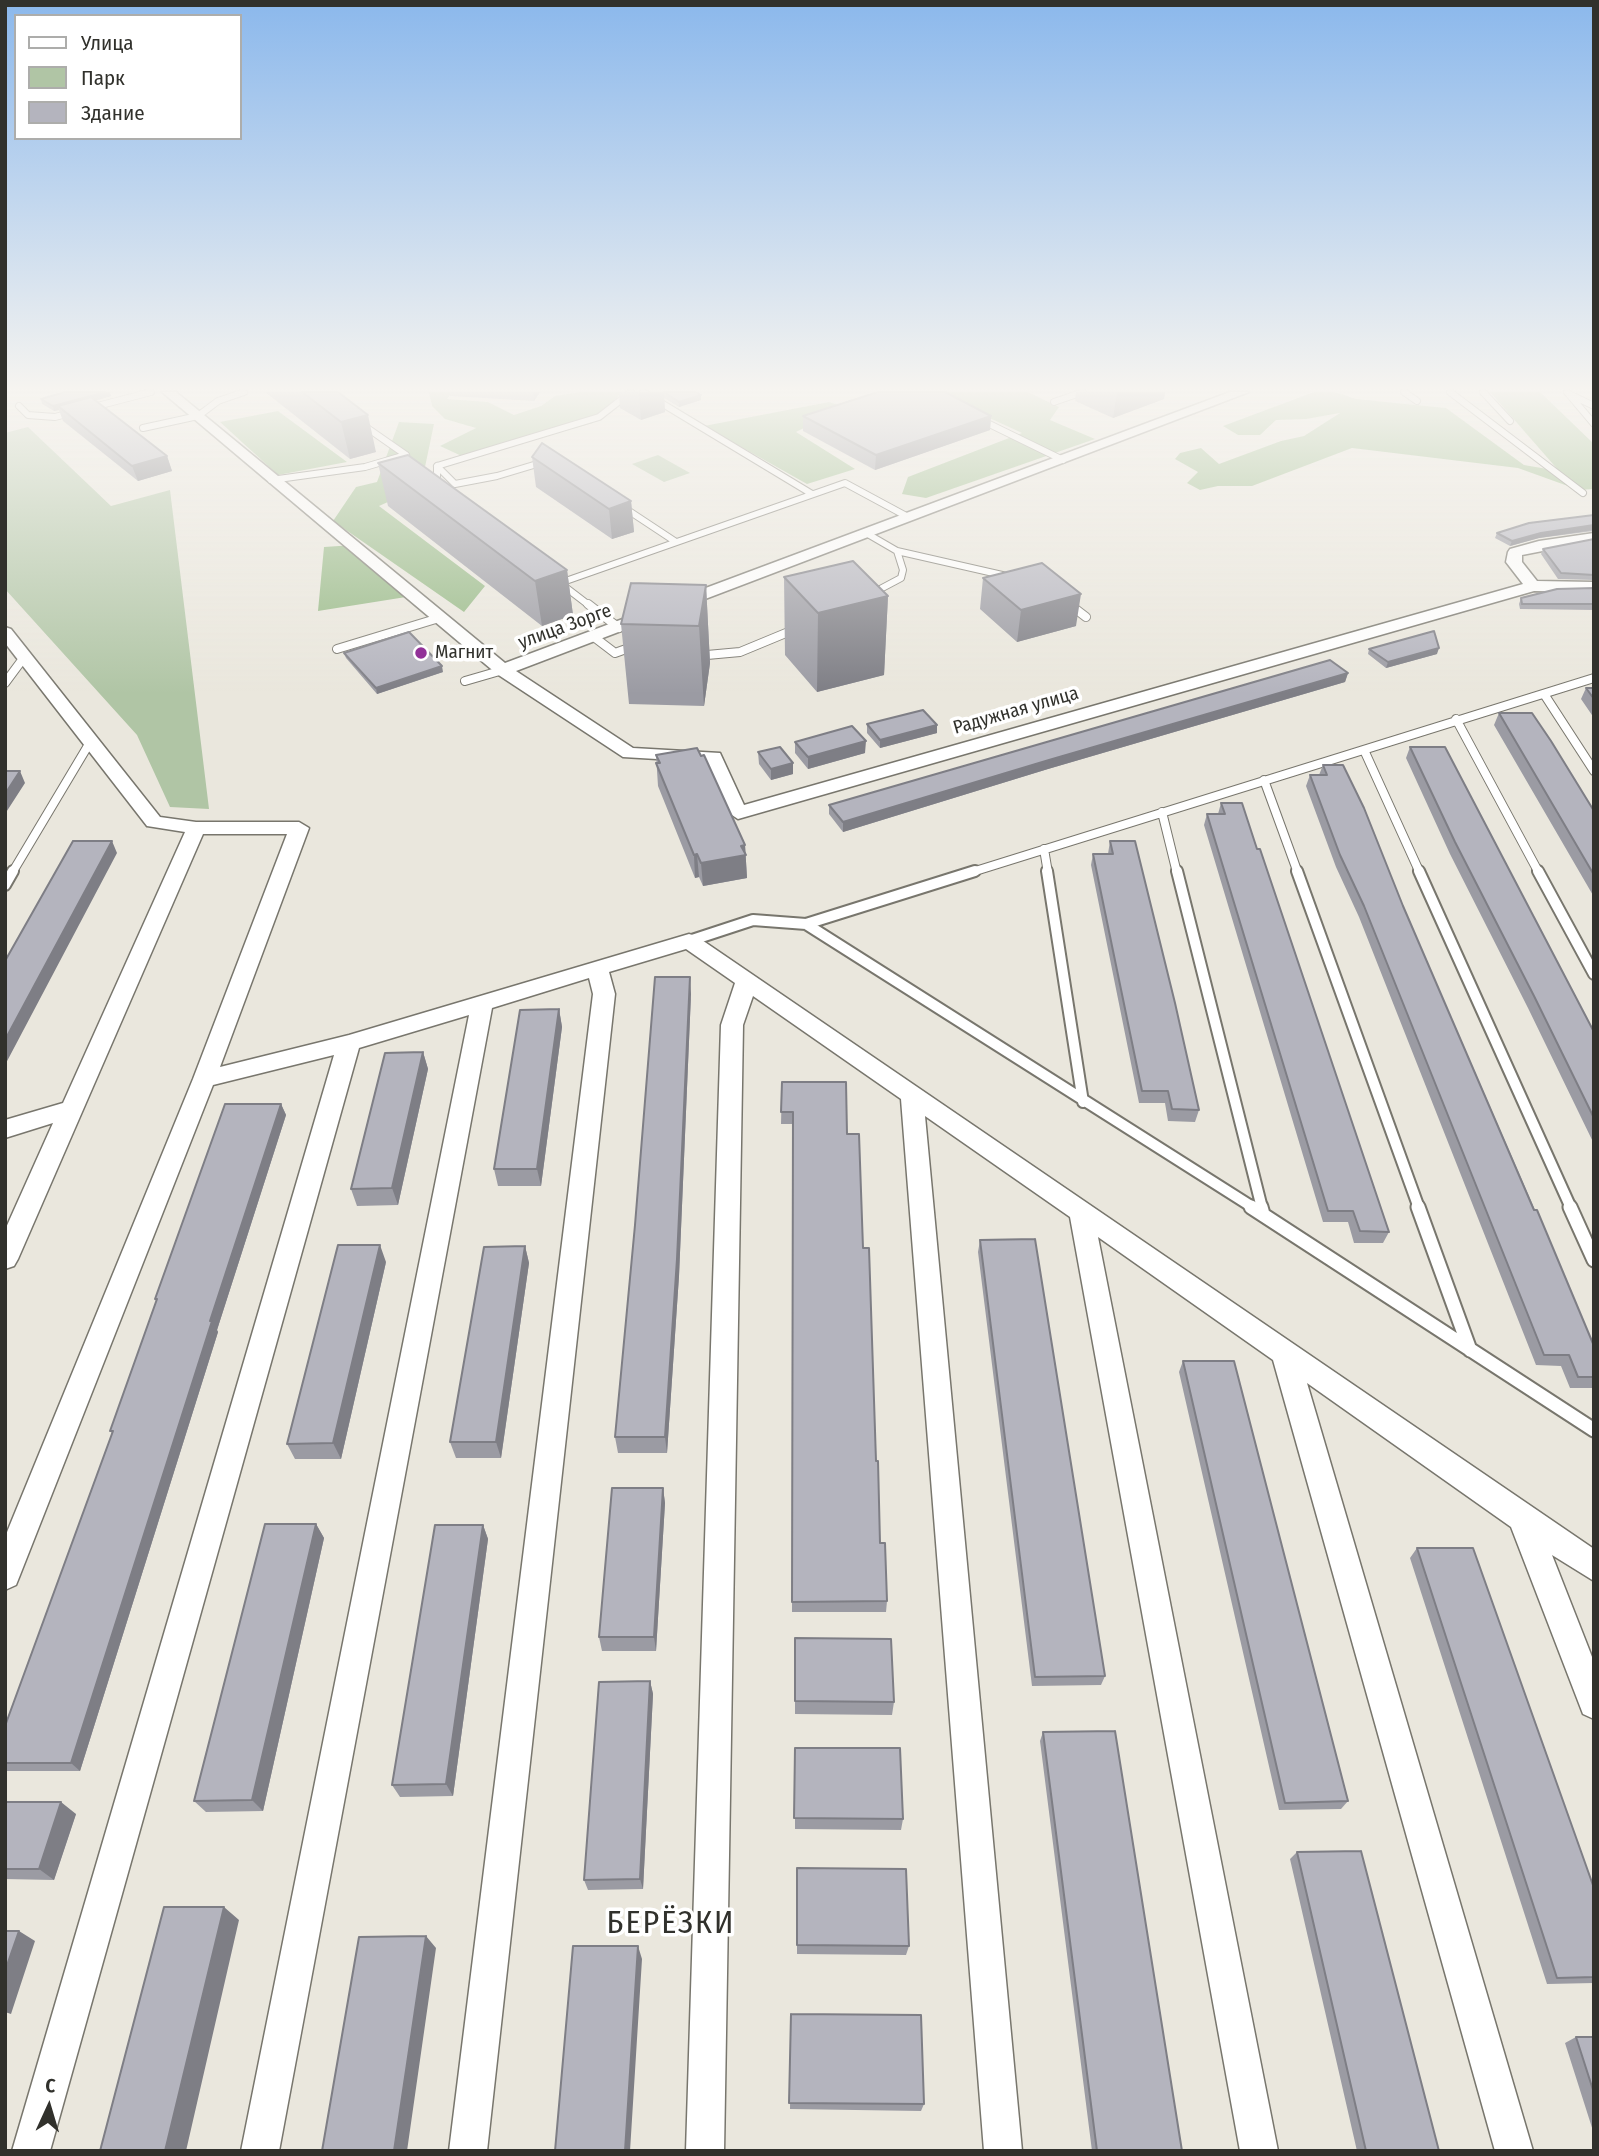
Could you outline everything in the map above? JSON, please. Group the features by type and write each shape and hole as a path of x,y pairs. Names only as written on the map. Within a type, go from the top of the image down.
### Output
{"street":[{"name":"улица Зорге","path":"286,493 503,670 974,493"},
{"path":"1533,586 1514,562 1515,552 1544,544 1594,537"},
{"name":"Радужная улица","path":"503,670 629,753 714,757 738,813 1533,586 1594,587"},
{"path":"5,632 92,739 154,822 196,828 299,828 204,1079 5,1575"},
{"path":"5,1259 196,828"},
{"path":"204,1079 349,1043 689,941 1594,1567"},
{"path":"467,2151 604,994 597,969"},
{"path":"705,2151 732,1026 747,981"},
{"path":"260,2151 482,1004"},
{"path":"31,2151 349,1043"},
{"path":"912,1095 1003,2151"},
{"path":"5,1129 72,1109"},
{"path":"1081,1212 1259,2151"},
{"path":"1284,1352 1514,2151"},
{"path":"1522,1517 1594,1703"}],"lane":[{"path":"560,583 816,493"},
{"path":"864,493 908,517"},
{"path":"607,496 676,542"},
{"path":"866,534 897,551 1016,578"},
{"path":"863,598 901,579 903,570 897,551"},
{"path":"549,575 619,628"},
{"path":"1065,600 1086,617"},
{"path":"337,649 439,618"},
{"path":"688,656 740,652 802,626"},
{"path":"594,637 615,653 642,643"},
{"path":"5,683 25,656"},
{"path":"465,681 503,670"},
{"path":"689,941 753,920 806,924 1594,678"},
{"path":"1544,694 1594,771"},
{"path":"1456,719 1594,974"},
{"path":"5,885 92,739"},
{"path":"1364,750 1594,1261"},
{"path":"1264,780 1470,1350"},
{"path":"1162,812 1263,1214"},
{"path":"1044,849 1083,1102"},
{"path":"806,924 1263,1214 1594,1430"}],"green space":[{"path":"5,493 97,493 111,506 160,493 170,493 209,809 170,807 137,735 5,589"},
{"path":"352,493 409,493 379,506 485,586 464,612 333,521"},
{"path":"902,493 941,493 926,498"},
{"path":"354,545 382,578 406,597 318,611 324,547"}],"building":[{"path":"417,493 460,493 567,570 535,581"},
{"path":"585,493 618,493 631,501 609,509"},
{"path":"1594,515 1594,525 1541,533 1512,541 1497,533 1529,523"},
{"path":"1594,539 1594,575 1561,573 1543,549"},
{"path":"853,561 888,596 818,613 784,577"},
{"path":"1042,563 1081,594 1021,610 983,578"},
{"path":"631,583 706,585 699,626 621,624"},
{"path":"1594,588 1594,604 1522,604 1521,598 1557,589"},
{"path":"1434,631 1439,648 1388,662 1369,649"},
{"path":"409,632 442,666 376,688 344,653"},
{"path":"1330,660 1348,673 843,822 829,805"},
{"path":"1586,688 1594,688 1594,699"},
{"path":"923,710 937,725 880,740 867,724"},
{"path":"1499,713 1532,713 1594,811 1594,875"},
{"path":"852,726 866,741 808,757 795,742"},
{"path":"780,747 793,763 771,769 758,752"},
{"path":"1410,747 1445,747 1594,1032 1594,1118 1455,842"},
{"path":"697,748 701,756 704,755 745,845 741,846 746,855 701,863 697,854 694,855 656,763 660,763 656,755"},
{"path":"1323,765 1343,765 1364,808 1403,906 1594,1346 1594,1377 1578,1377 1569,1355 1544,1355 1364,906 1340,855 1310,775 1327,775"},
{"path":"5,771 20,771 5,794"},
{"path":"1221,803 1242,803 1257,849 1260,849 1389,1232 1360,1231 1353,1211 1328,1211 1207,814 1225,814"},
{"path":"73,841 112,841 5,1040 5,961"},
{"path":"1110,841 1135,841 1199,1110 1172,1109 1168,1091 1142,1091 1093,854 1113,854"},
{"path":"655,977 690,977 677,1259 665,1437 615,1437 635,1225"},
{"path":"559,1009 537,1169 494,1169 520,1010"},
{"path":"423,1052 392,1188 351,1189 385,1053"},
{"path":"782,1082 846,1082 847,1134 859,1134 863,1248 869,1248 880,1543 885,1543 887,1601 792,1602 793,1112 781,1112"},
{"path":"225,1104 281,1104 71,1763 5,1763 5,1726 113,1431 110,1431 155,1299"},
{"path":"1035,1239 1105,1676 1035,1677 980,1240"},
{"path":"338,1245 380,1245 333,1443 287,1444"},
{"path":"525,1246 496,1442 450,1442 484,1247"},
{"path":"1183,1361 1234,1361 1348,1801 1285,1803"},
{"path":"612,1488 663,1488 654,1637 599,1637"},
{"path":"265,1524 316,1524 252,1800 194,1801"},
{"path":"435,1525 483,1525 446,1784 392,1785"},
{"path":"1417,1548 1473,1548 1594,1888 1594,1977 1557,1978"},
{"path":"795,1638 891,1639 894,1702 795,1701"},
{"path":"650,1681 640,1879 584,1880 599,1682"},
{"path":"1115,1731 1182,2151 1097,2151 1043,1732"},
{"path":"795,1748 900,1748 903,1819 794,1818"},
{"path":"5,1802 61,1802 39,1869 5,1869"},
{"path":"1361,1851 1439,2151 1366,2151 1297,1852"},
{"path":"797,1868 906,1869 909,1946 797,1945"},
{"path":"164,1907 224,1907 165,2151 100,2151"},
{"path":"5,1931 19,1931 5,1971"},
{"path":"426,1936 394,2151 322,2151 359,1937"},
{"path":"573,1946 638,1946 625,2151 555,2151"},
{"path":"791,2014 921,2015 924,2104 789,2103"},
{"path":"1576,2037 1594,2037 1594,2093"}],"place":[{"name":"Магнит","path":"421,653"}],"district":[{"name":"БЕРЁЗКИ","path":"671,1924"}]}
